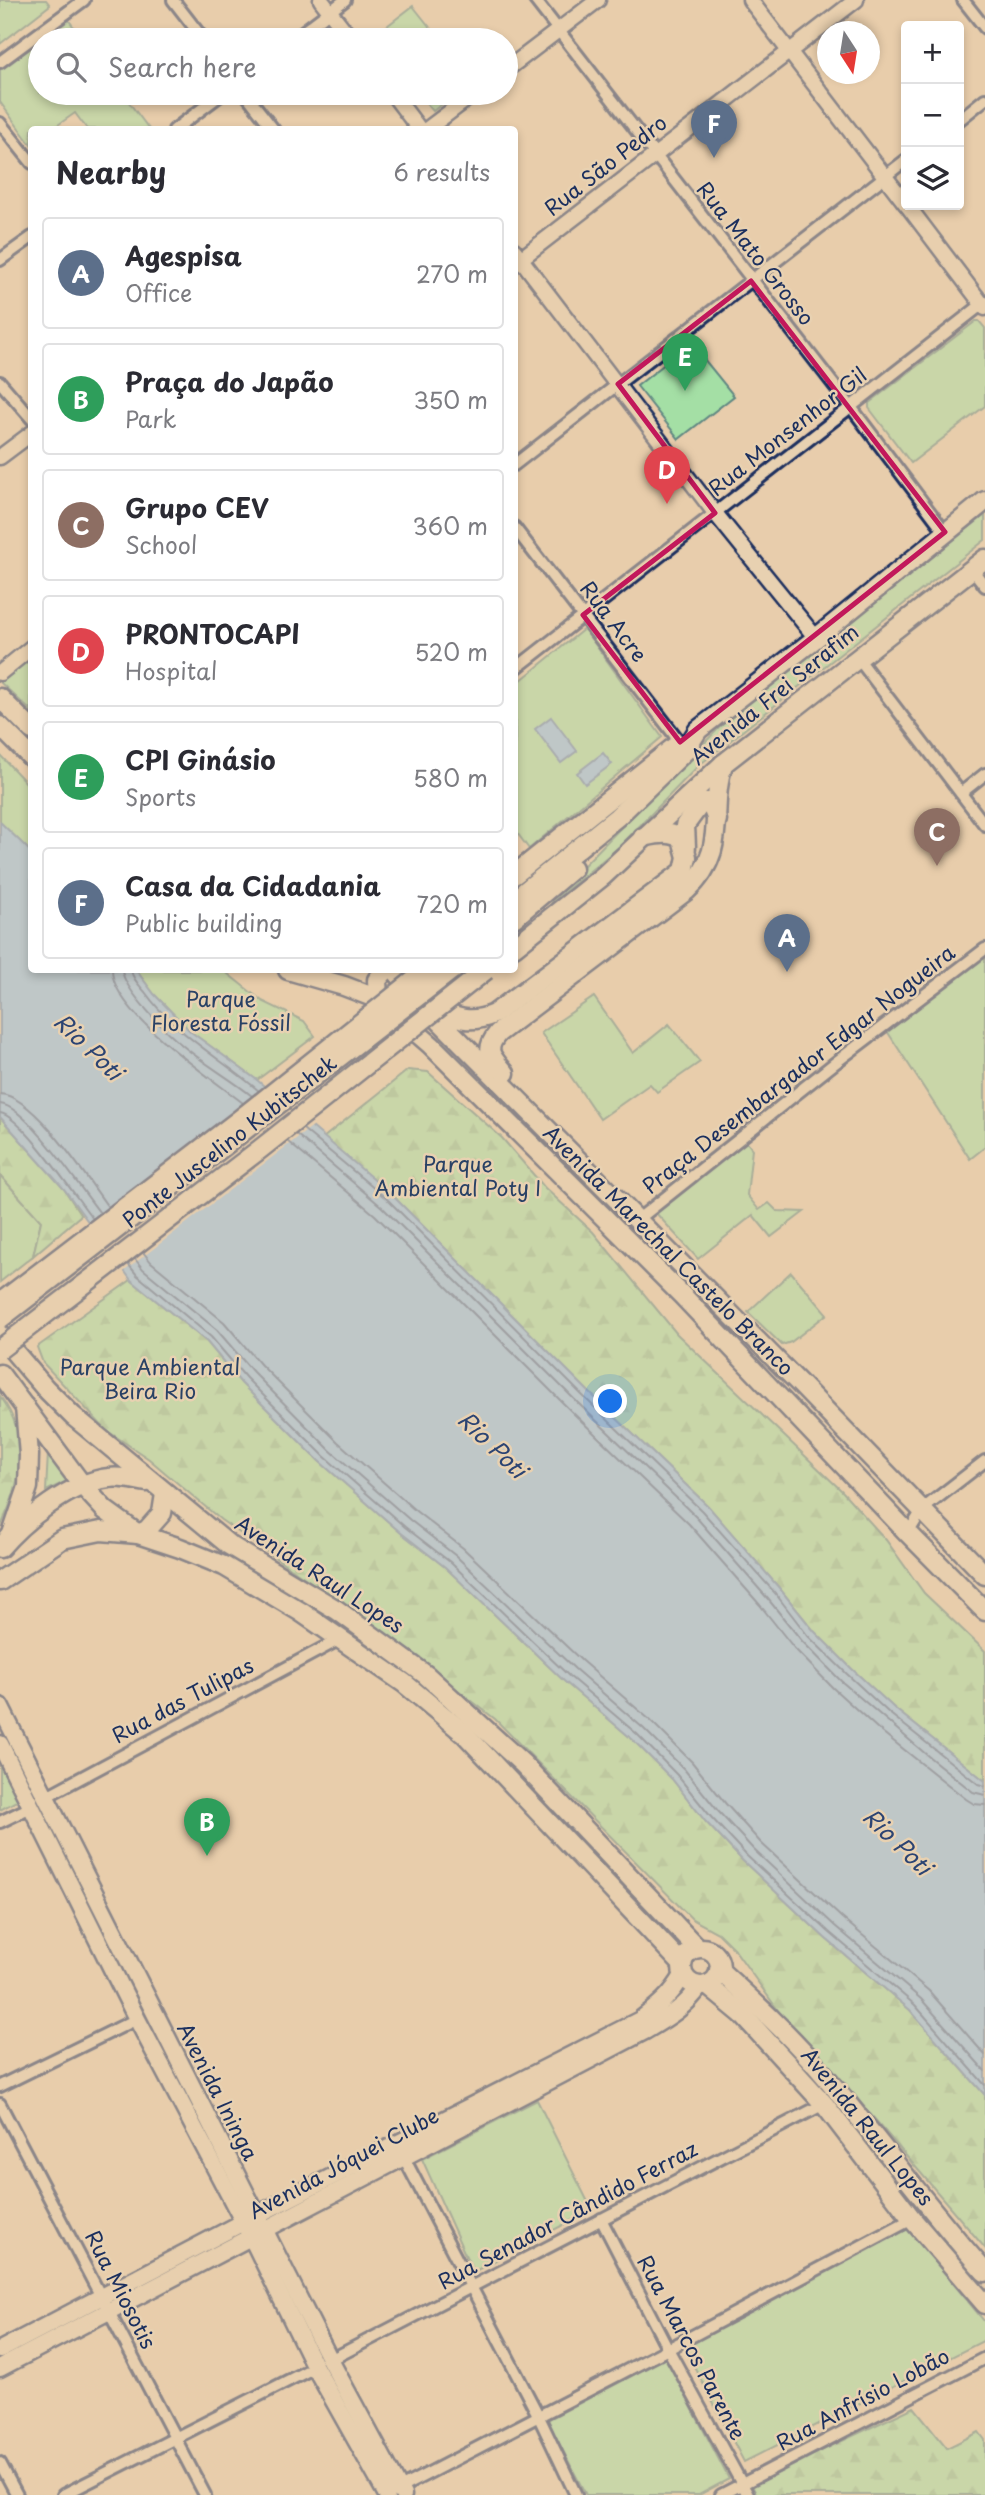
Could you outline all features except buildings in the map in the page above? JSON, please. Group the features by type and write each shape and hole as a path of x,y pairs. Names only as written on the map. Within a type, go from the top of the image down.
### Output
{"main road":[{"name":"Avenida Frei Serafim","path":"585,851 685,751 698,730 985,501"},
{"name":"Avenida Frei Serafim","path":"518,944 603,876 723,764 979,564"},
{"path":"0,698 28,726"},
{"path":"0,726 28,754"},
{"path":"518,866 698,730"},
{"path":"426,1007 469,1021 480,1020 519,1006 687,890 703,871 717,829 717,790 723,764"},
{"path":"538,1119 490,1051 490,1045 519,1006 684,871 687,864 685,825 699,806 707,801 711,805 717,829"},
{"path":"643,837 667,826 717,829"},
{"path":"643,837 674,834 682,839 686,847"},
{"path":"518,897 585,851"},
{"path":"518,914 585,851"},
{"name":"Avenida Marechal Castelo Branco","path":"298,973 378,999 431,1045 681,1294 985,1611"},
{"path":"378,999 377,980 383,973"},
{"name":"Avenida Marechal Castelo Branco","path":"398,973 426,1007 923,1509 985,1575"},
{"name":"Ponte Juscelino Kubitschek","path":"0,1303 239,1120 423,973"},
{"name":"Ponte Juscelino Kubitschek","path":"0,1319 448,973"},
{"name":"Ponte Juscelino Kubitschek","path":"0,1349 259,1150 482,973"},
{"path":"681,1294 695,1278"},
{"path":"697,1311 712,1295"},
{"name":"Avenida Raul Lopes","path":"0,1335 73,1416 229,1545 337,1609 426,1675 523,1764 697,1948"},
{"name":"Avenida Raul Lopes","path":"0,1374 83,1486 105,1510 138,1534 224,1566 301,1612 404,1683 465,1734 682,1970"},
{"path":"6,1541 28,1487 29,1455 25,1407"},
{"path":"0,1581 62,1539 101,1531 138,1534 147,1530 160,1517 165,1503 158,1488 125,1478 108,1478 83,1486 41,1510 6,1541"},
{"name":"Avenida Ininga","path":"0,1706 322,2363 392,2493"},
{"name":"Avenida Ininga","path":"0,1744 137,2019 254,2225"},
{"path":"697,1948 714,1953 719,1961 717,1976 703,1986 690,1983 682,1970 690,1951 697,1948"},
{"name":"Avenida Jóquei Clube","path":"0,2350 105,2303 640,2020 662,2004 675,1989 682,1970"},
{"name":"Avenida Raul Lopes","path":"719,1970 818,2068 985,2272"},
{"name":"Avenida Raul Lopes","path":"703,1986 742,2014 824,2105 912,2219 985,2304"},
{"name":"Avenida Jóquei Clube","path":"254,2225 403,2156 645,2031 676,2012 703,1986"},
{"name":"Avenida Jóquei Clube","path":"0,2368 105,2303"}],"street":[{"path":"46,28 84,0"},
{"path":"173,0 195,28"},
{"path":"304,28 325,6 345,0"},
{"name":"Rua Mato Grosso","path":"535,0 851,407 945,533"},
{"path":"518,61 597,0"},
{"path":"750,0 901,197"},
{"name":"Rua São Pedro","path":"518,257 856,0"},
{"path":"963,0 985,28"},
{"path":"325,6 342,28"},
{"path":"0,62 28,41"},
{"path":"964,116 985,99"},
{"path":"179,126 207,105"},
{"path":"254,105 271,126"},
{"path":"401,105 417,126"},
{"path":"431,126 459,105"},
{"path":"0,124 28,158"},
{"path":"518,462 901,164"},
{"path":"911,210 984,305"},
{"path":"0,260 28,240"},
{"path":"518,259 816,638"},
{"name":"Rua Monsenhor Gil","path":"518,667 984,305"},
{"path":"0,382 28,414"},
{"path":"0,457 28,436"},
{"name":"Rua Acre","path":"518,532 680,742"},
{"path":"979,564 985,586"},
{"path":"0,673 28,651"},
{"path":"857,657 985,825"},
{"path":"961,793 985,774"},
{"name":"Praça Desembargador Edgar Nogueira","path":"636,1221 835,1063 985,949"},
{"path":"908,1533 923,1509 985,1461"},
{"name":"Rua das Tulipas","path":"45,1797 340,1639"},
{"path":"0,1822 31,1807"},
{"path":"0,2086 137,2019"},
{"name":"Rua Miosotis","path":"0,2104 205,2495"},
{"name":"Rua Senador Cândido Ferraz","path":"63,2495 472,2288 824,2105"},
{"path":"403,2156 538,2415 576,2495"},
{"name":"Rua Marcos Parente","path":"601,2219 748,2495"},
{"path":"392,2493 912,2219"},
{"name":"Rua Anfrísio Lobão","path":"721,2495 985,2358"},
{"path":"0,2463 17,2495"}],"highlighted area":[{"path":"751,281 945,532 680,742 583,615 715,513 618,384"}],"green space":[{"path":"0,0 46,0 50,5 0,44"},
{"path":"413,6 430,28 384,28"},
{"path":"68,19 74,28 56,28"},
{"path":"28,48 28,105 131,105 147,126 85,126 75,113 56,126 28,126 28,141 0,102 0,68"},
{"path":"428,105 441,105 433,111"},
{"path":"976,321 985,328 985,406 911,463 869,408 869,403"},
{"path":"691,343 734,396 679,439 637,386"},
{"path":"985,515 985,540 698,766 620,846 551,903 586,863 721,726"},
{"path":"584,629 662,737 529,849 518,834 518,683"},
{"path":"28,659 28,708 0,682"},
{"path":"0,755 28,785 28,849 0,822"},
{"path":"985,957 985,1147 970,1159 887,1031"},
{"name":"Parque Floresta Fóssil","path":"138,973 227,973 262,1001 304,1021 315,1036 257,1080 191,1032 154,994"},
{"path":"594,997 633,1053 669,1024 700,1062 657,1092 650,1084 600,1119 541,1033"},
{"name":"Parque Ambiental Poty I","path":"408,1070 428,1072 502,1138 545,1188 593,1232 677,1334 842,1491 886,1540 924,1593 985,1651 985,1781 894,1708 852,1669 814,1631 708,1506 590,1393 392,1195 323,1138"},
{"path":"0,1117 64,1189 81,1215 33,1256 41,1221 0,1175"},
{"path":"745,1140 752,1149 747,1195 759,1210 769,1203 777,1211 804,1212 771,1237 753,1215 698,1259 655,1212"},
{"path":"0,1175 41,1221 33,1256 0,1282"},
{"path":"791,1272 827,1314 791,1342 782,1345 748,1312"},
{"name":"Parque Ambiental Beira Rio","path":"131,1280 207,1342 241,1383 319,1461 400,1532 445,1567 564,1681 632,1739 672,1779 706,1822 743,1861 825,1938 910,2010 985,2095 985,2248 836,2074 780,2013 734,1949 718,1933 692,1919 495,1719 390,1637 221,1520 149,1459 106,1430 43,1363 37,1347"},
{"path":"0,1396 16,1428 20,1461 13,1495 0,1528"},
{"path":"48,1453 69,1480 46,1491"},
{"path":"0,1756 22,1798 0,1810"},
{"path":"537,2100 592,2210 473,2272 422,2159"},
{"path":"908,2229 985,2322 985,2340 744,2462 683,2345"},
{"path":"666,2358 729,2479 699,2495 586,2495 547,2420"},
{"path":"914,2407 947,2448 979,2432 985,2440 985,2495 757,2495 751,2484"}],"water":[{"path":"551,717 577,751 561,763 535,729"},
{"path":"603,753 612,764 585,784 577,773"},
{"name":"Rio Poti","path":"0,822 28,849 28,973 138,973 154,994 191,1032 257,1080 392,1195 590,1393 708,1506 814,1631 852,1669 894,1708 985,1781 985,2095 910,2010 825,1938 743,1861 706,1822 672,1779 632,1739 564,1681 445,1567 400,1532 319,1461 241,1383 207,1342 131,1280 64,1189 0,1117"}],"pier":[{"path":"267,1084 314,1125 122,1273 85,1226"}],"place":[{"name":"Casa da Cidadania","path":"714,158"},
{"name":"CPI Ginásio","path":"685,391"},
{"name":"PRONTOCAPI","path":"667,504"},
{"name":"Grupo CEV","path":"937,866"},
{"name":"Agespisa","path":"787,972"},
{"name":"Praça do Japão","path":"207,1856"}]}
